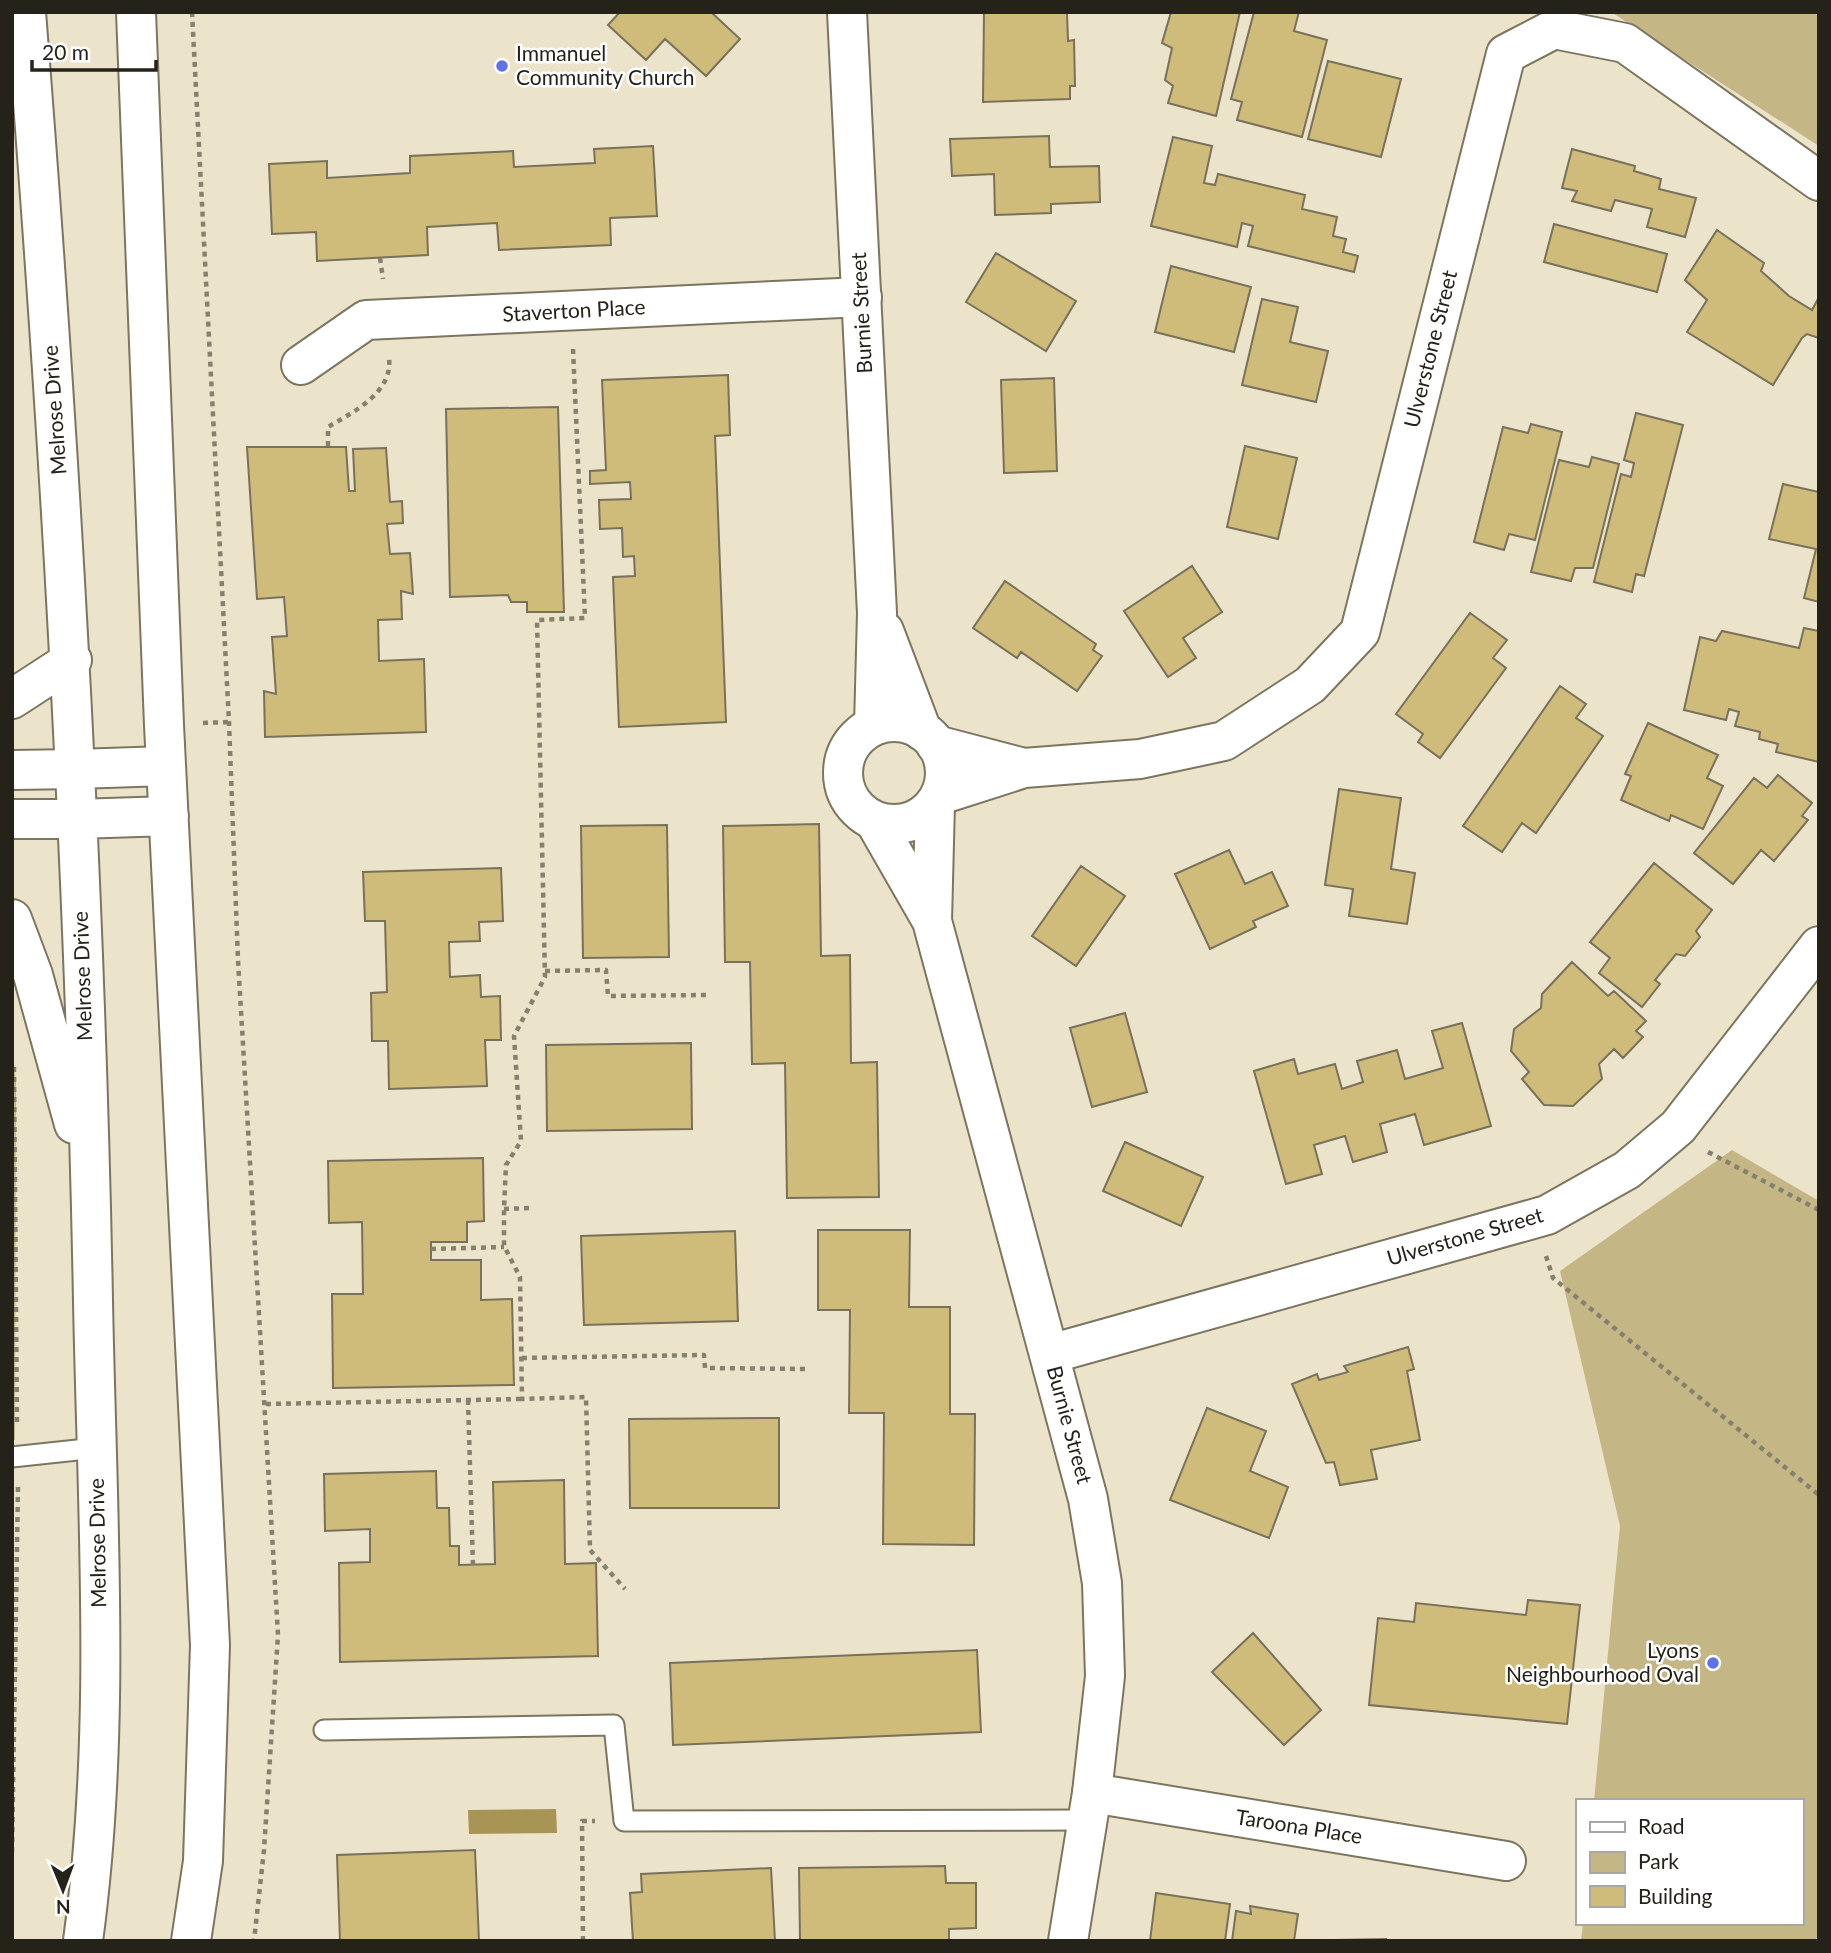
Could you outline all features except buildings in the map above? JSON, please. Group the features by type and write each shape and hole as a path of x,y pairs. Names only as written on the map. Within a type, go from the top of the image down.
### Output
{"street":[{"name":"Melrose Drive","path":"26,12 72,660 91,1187 101,1762 92,1875 83,1941"},
{"path":"136,12 166,766 210,1645 203,1861 191,1941"},
{"name":"Burnie Street","path":"848,12 877,613 874,726"},
{"name":"Ulverstone Street","path":"938,799 1024,768 1140,760 1224,741 1310,685 1360,632 1506,54 1554,29 1625,43 1819,181"},
{"name":"Staverton Place","path":"301,365 366,320 862,297"},
{"name":"Burnie Street","path":"877,613 929,738"},
{"path":"12,699 72,660"},
{"path":"890,723 929,738 943,761 945,778 938,799 923,815 907,822 890,824 874,820 859,811 848,797 844,766 855,740 874,726 890,723"},
{"name":"Ulverstone Street","path":"929,738 1024,768"},
{"path":"12,770 166,766"},
{"name":"Burnie Street","path":"932,921 938,799"},
{"path":"12,819 169,816"},
{"name":"Burnie Street","path":"874,820 932,921 1088,1499 1102,1583 1105,1676 1089,1807 1068,1941"},
{"path":"12,919 33,975 91,1187"},
{"name":"Ulverstone Street","path":"1050,1354 1548,1214 1627,1170 1678,1127 1819,946"},
{"name":"Taroona Place","path":"1089,1807 1506,1861"}],"lane":[{"path":"12,1457 96,1448"},
{"path":"324,1730 614,1725 624,1821 1089,1807"}],"path":[{"path":"192,12 229,722 238,960 278,1635 264,1850 254,1941"},
{"path":"522,1399 520,1277 504,1247 504,1209 506,1165 521,1141 514,1037 545,977 537,620 584,618 571,311"},
{"path":"545,971 607,970 608,996 706,995"},
{"path":"1697,1146 1819,1210"},
{"path":"504,1209 530,1208"},
{"path":"431,1249 504,1247"},
{"path":"1545,1254 1553,1278 1819,1495"},
{"path":"522,1358 704,1355 705,1368 807,1369"},
{"path":"266,1404 586,1397 590,1550 625,1589"},
{"path":"468,1400 473,1564"},
{"path":"583,1941 582,1821 624,1821"}],"green space":[{"path":"1611,12 1819,12 1819,146"},
{"path":"12,1048 16,1081 15,1440 12,1441"},
{"name":"Lyons Neighbourhood Oval","path":"1732,1150 1819,1201 1819,1941 1581,1941 1583,1925 1803,1925 1803,1799 1594,1799 1620,1526 1560,1271"}],"shaded area":[{"path":"556,1809 557,1833 469,1834 468,1810"}],"place":[{"name":"Immanuel Community Church","path":"502,66"},
{"name":"Lyons Neighbourhood Oval","path":"1713,1663"}]}
